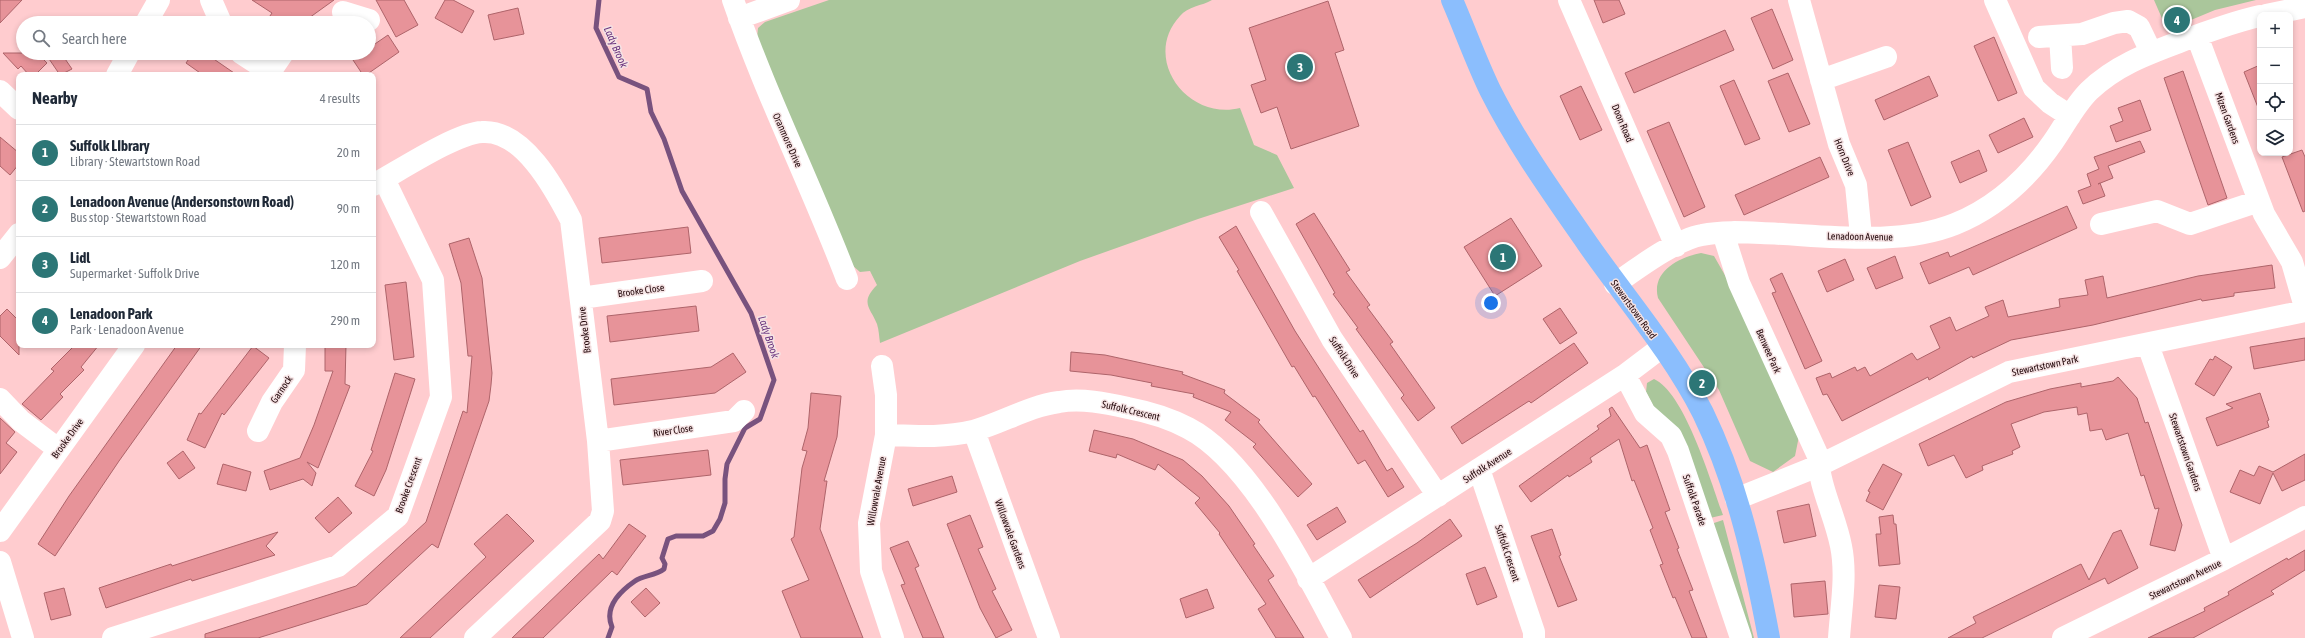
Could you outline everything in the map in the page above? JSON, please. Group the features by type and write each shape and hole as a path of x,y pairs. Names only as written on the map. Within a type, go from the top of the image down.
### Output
{"main road":[{"name":"Stewartstown Road","path":"1452,0 1490,89 1502,112 1546,182 1615,284 1662,347 1702,412 1716,441 1736,498 1769,638"}],"street":[{"path":"150,16 160,0"},
{"path":"211,0 218,16"},
{"path":"736,9 789,0"},
{"name":"Doon Road","path":"1569,0 1676,246"},
{"name":"Horn Drive","path":"1799,0 1839,144 1856,184 1861,236"},
{"path":"1995,0 2034,88 2050,103 2070,116"},
{"path":"2283,12 2305,8"},
{"name":"Oranmore Drive","path":"736,9 776,114 826,225 847,280"},
{"path":"341,12 355,16"},
{"name":"Lenadoon Avenue","path":"1615,284 1676,246 1701,235 1723,233 1910,236 1954,224 1970,217 2012,191 2041,158 2088,93 2101,80 2131,61 2151,52 2257,17"},
{"path":"2062,68 2050,36 2082,34 2114,23 2128,21 2139,27 2151,52"},
{"name":"Mizen Gardens","path":"2197,36 2264,214 2292,262 2305,307"},
{"path":"1821,80 1886,57"},
{"path":"119,72 126,60"},
{"path":"250,60 266,72"},
{"path":"270,72 278,60"},
{"path":"0,91 16,107"},
{"name":"Brooke Drive","path":"378,182 465,136 483,132 506,136 523,148 556,193 571,220 598,441 603,511 600,521 475,638"},
{"name":"Brooke Crescent","path":"113,638 338,566 398,516 441,397 433,280 378,182"},
{"path":"2101,224 2156,211 2190,224 2259,201"},
{"name":"Suffolk Drive","path":"1261,212 1332,339 1438,496"},
{"name":"Benwee Park","path":"1723,233 1739,283 1818,456 1818,466"},
{"path":"0,258 16,239"},
{"name":"Brooke Close","path":"581,298 702,281"},
{"name":"Stewartstown Park","path":"1736,498 1818,466 2009,372 2148,345 2305,311"},
{"name":"Stewartstown Gardens","path":"2148,345 2224,560"},
{"name":"Suffolk Avenue","path":"1308,579 1625,375 1662,347"},
{"name":"Brooke Drive","path":"0,531 132,348"},
{"name":"Garnock","path":"258,431 272,402 294,370 295,348"},
{"name":"Willowvale Avenue","path":"882,366 886,395 886,435 869,523 871,571 893,638"},
{"name":"Suffolk Parade","path":"1625,375 1645,413 1671,436 1678,451 1742,638"},
{"path":"0,399 21,421 58,449"},
{"name":"Suffolk Crescent","path":"886,435 920,437 974,431 1042,406 1073,401 1116,405 1149,412 1189,428 1209,442 1230,462 1266,507 1341,638"},
{"name":"River Close","path":"598,441 734,421 744,411"},
{"name":"Willowvale Gardens","path":"974,431 1049,638"},
{"path":"1818,466 1841,546 1843,571 1838,638"},
{"name":"Suffolk Crescent","path":"1480,469 1534,632 1534,638"},
{"name":"Stewartstown Avenue","path":"2063,638 2224,560 2305,517"},
{"path":"0,562 23,638"}],"green space":[{"path":"829,0 1212,0 1187,10 1180,16 1169,33 1165,50 1168,67 1176,83 1187,96 1203,105 1221,110 1240,108 1254,145 1277,155 1294,188 1198,219 1080,261 880,343 877,324 868,305 869,296 877,285 870,271 860,272 853,266 757,38 758,28 765,22"},
{"path":"2154,0 2256,0 2215,10 2167,30"},
{"path":"1701,253 1714,256 1726,277 1799,436 1795,456 1773,472 1750,461 1719,390 1658,298 1657,288 1663,273 1676,262"},
{"path":"1654,379 1665,388 1676,402 1686,419 1696,440 1723,515 1710,518 1646,392 1647,383"},
{"path":"1723,520 1754,638 1748,638 1711,524"}],"building":[{"path":"0,0 22,0 0,23"},
{"path":"252,0 334,0 312,16 270,16 272,13"},
{"path":"376,0 404,0 418,25 396,37"},
{"path":"445,0 453,0 474,11 462,33 435,18"},
{"path":"1594,0 1619,0 1625,14 1603,23"},
{"path":"1328,1 1344,50 1335,53 1359,126 1291,149 1277,107 1261,113 1251,85 1266,80 1249,28"},
{"path":"518,8 524,34 494,40 488,15"},
{"path":"1772,9 1793,60 1773,69 1751,18"},
{"path":"1725,30 1734,50 1634,93 1625,73"},
{"path":"388,35 399,52 370,72 361,72 353,60 376,60 376,43"},
{"path":"1994,37 2017,93 1998,101 1974,46"},
{"path":"3,53 16,53 16,60 44,60 47,63 38,72 26,72 21,66 18,69"},
{"path":"50,60 66,60 72,69 66,72 58,72"},
{"path":"188,60 215,60 233,72 199,72 186,63"},
{"path":"2257,66 2257,105 2244,72"},
{"path":"2183,71 2227,198 2208,205 2164,78"},
{"path":"1788,73 1810,124 1789,132 1768,81"},
{"path":"1929,76 1938,96 1884,120 1875,100"},
{"path":"1734,80 1760,139 1745,145 1720,86"},
{"path":"1581,86 1602,130 1580,140 1560,96"},
{"path":"2140,100 2151,130 2116,142 2110,126 2123,121 2118,108"},
{"path":"2024,118 2033,137 1998,153 1989,135"},
{"path":"1669,122 1705,207 1684,217 1647,131"},
{"path":"0,137 16,150 16,168 10,175 0,166"},
{"path":"2140,141 2145,152 2108,166 2113,178 2100,183 2105,196 2083,204 2078,191 2091,186 2087,174 2099,169 2094,157"},
{"path":"1908,142 1931,197 1911,206 1888,150"},
{"path":"1979,150 1987,171 1960,183 1951,162"},
{"path":"2302,150 2305,157 2305,211 2303,212 2282,157 2293,156 2293,153"},
{"path":"1820,157 1829,177 1744,215 1735,195"},
{"path":"2067,206 2077,228 1973,275 1969,267 1929,284 1920,263 1948,252 1950,257"},
{"path":"1314,213 1350,270 1346,272 1370,305 1367,307 1393,342 1390,344 1435,408 1418,421 1401,398 1404,395 1356,329 1358,328 1333,294 1335,293 1296,224"},
{"path":"1511,218 1542,266 1495,296 1464,247"},
{"path":"1236,226 1295,331 1360,432 1363,430 1387,471 1392,468 1404,487 1388,497 1365,460 1358,464 1315,396 1313,397 1294,366 1292,367 1237,271 1239,270 1219,237"},
{"path":"688,227 691,253 602,263 599,238"},
{"path":"469,238 482,278 492,373 491,385 489,401 438,548 432,544 367,604 258,638 205,638 205,634 356,586 426,522 463,411 467,413 472,356 468,356 461,283 449,244"},
{"path":"1895,256 1903,278 1876,289 1867,268"},
{"path":"1845,259 1854,280 1827,292 1818,271"},
{"path":"2272,265 2275,288 2234,293 2234,296 2202,301 2201,299 2093,325 2011,340 1973,358 1972,356 1929,380 1928,377 1842,421 1827,394 1823,395 1816,378 1830,373 1832,378 1855,367 1857,371 1865,367 1870,376 1912,353 1917,360 1940,348 1930,326 1950,317 1956,331 1989,316 1985,307 2003,300 2008,317 2060,307 2059,299 2088,295 2085,280 2103,276 2107,298 2198,276"},
{"path":"1782,273 1822,361 1805,369 1772,293 1776,292 1770,279"},
{"path":"406,282 414,357 394,360 385,285"},
{"path":"696,306 699,331 610,342 607,316"},
{"path":"1560,308 1577,333 1560,344 1543,319"},
{"path":"7,309 16,318 16,348 19,348 19,355 0,336 0,316"},
{"path":"2305,338 2305,360 2254,369 2250,347"},
{"path":"1574,343 1588,363 1531,403 1529,401 1462,444 1451,427"},
{"path":"72,348 97,348 81,367 84,370 60,394 63,397 41,420 22,404 54,371 51,369"},
{"path":"175,348 200,348 119,461 55,556 38,544 69,496"},
{"path":"251,348 256,348 269,358 224,415 222,413 205,448 187,440 199,413 201,414"},
{"path":"325,348 346,348 345,384 350,386 318,468 307,462 316,473 312,486 303,479 270,490 264,471 300,458 314,425 333,371 325,371"},
{"path":"1071,352 1105,355 1183,372 1182,374 1225,390 1224,393 1260,420 1258,422 1312,484 1298,497 1253,447 1256,444 1225,420 1231,412 1193,397 1194,394 1151,386 1152,383 1111,375 1070,371"},
{"path":"733,353 746,372 715,393 614,405 611,379 711,367"},
{"path":"2215,356 2232,367 2214,396 2195,384 2210,359 2213,360"},
{"path":"395,373 415,379 386,470 374,496 355,486 373,451 371,450"},
{"path":"2118,377 2137,398 2145,423 2148,422 2182,525 2175,551 2150,545 2159,508 2155,509 2144,475 2141,476 2128,433 2106,440 2102,429 2090,431 2087,413 2078,415 2077,407 2044,412 2011,424 2020,447 2012,451 2013,454 1982,466 1983,470 1966,478 1954,455 1928,466 1919,444 2006,402 2050,389 2081,383 2081,387 2113,381"},
{"path":"811,393 841,396 837,437 824,481 827,481 820,529 863,638 801,638 782,591 809,580 791,539 794,537 802,468 807,451 802,450 808,428"},
{"path":"2260,393 2269,420 2267,421 2269,427 2217,446 2206,418 2233,408 2226,404"},
{"path":"1612,407 1640,448 1647,445 1670,510 1665,512 1679,548 1677,549 1693,590 1689,591 1707,638 1692,638 1675,597 1673,598 1660,565 1663,564 1650,530 1653,528 1634,480 1632,481 1619,439 1590,458 1592,462 1569,477 1568,475 1531,502 1519,486 1599,429 1597,426 1611,416 1609,409"},
{"path":"0,418 15,432 6,443 17,452 0,474"},
{"path":"1094,430 1133,439 1183,460 1202,476 1229,506 1255,544 1253,545 1274,576 1268,580 1304,638 1276,638 1258,609 1266,604 1219,534 1220,533 1195,503 1200,498 1158,464 1155,470 1117,454 1116,458 1089,451"},
{"path":"708,450 711,475 623,485 620,460"},
{"path":"183,451 195,468 179,479 167,463"},
{"path":"2305,454 2305,480 2282,491 2273,473 2260,504 2230,492 2240,470 2254,476 2259,466 2273,472"},
{"path":"223,464 251,472 246,491 217,484"},
{"path":"1883,464 1902,474 1883,510 1866,501 1870,492 1868,491"},
{"path":"952,476 957,492 913,506 908,489"},
{"path":"338,497 352,513 329,533 315,518"},
{"path":"1809,504 1816,536 1784,543 1777,511"},
{"path":"1337,507 1346,522 1317,540 1307,525"},
{"path":"507,514 534,541 430,638 400,638 486,557 474,544"},
{"path":"970,515 983,547 978,549 996,589 992,591 1012,630 996,638 980,608 947,524"},
{"path":"1893,515 1894,524 1896,524 1900,564 1879,566 1876,534 1881,534 1879,517"},
{"path":"1450,519 1462,536 1370,598 1358,580 1417,543"},
{"path":"629,524 646,536 617,575 612,571 543,638 512,638 599,554 603,559"},
{"path":"1552,529 1561,555 1559,556 1577,600 1558,607 1531,536"},
{"path":"2121,530 2138,568 2108,584 2105,578 1982,638 1948,638 1976,623 1973,617 2081,564 2089,580 2113,533"},
{"path":"278,532 266,546 275,555 192,581 191,579 106,608 99,588 171,564 172,566"},
{"path":"908,541 919,566 915,568 944,638 923,638 901,585 905,584 890,548"},
{"path":"2305,550 2305,570 2271,591 2274,594 2193,638 2148,638 2205,611 2204,608 2229,595 2228,592 2287,558 2288,560"},
{"path":"1485,567 1497,597 1477,605 1466,574"},
{"path":"1825,581 1828,614 1794,617 1791,584"},
{"path":"1879,585 1900,587 1896,619 1875,617"},
{"path":"64,588 71,615 51,620 44,593"},
{"path":"646,588 660,603 645,617 631,602"},
{"path":"1207,589 1214,608 1186,618 1180,599"}],"waterway":[{"name":"Lady Brook","path":"599,0 596,28 619,77 647,89 651,112 664,139 682,191 751,313 774,380 760,419 745,428 727,464 725,479 725,503 720,519 713,531 703,536 676,536 668,539 662,558 665,564 664,569 635,581 614,601 610,613 612,627 608,638"}],"place":[{"name":"Lenadoon Park","path":"2177,20"},
{"name":"Lidl","path":"1300,67"},
{"name":"Suffolk LIbrary","path":"1503,257"},
{"name":"Lenadoon Avenue (Andersonstown Road)","path":"1702,383"}]}
